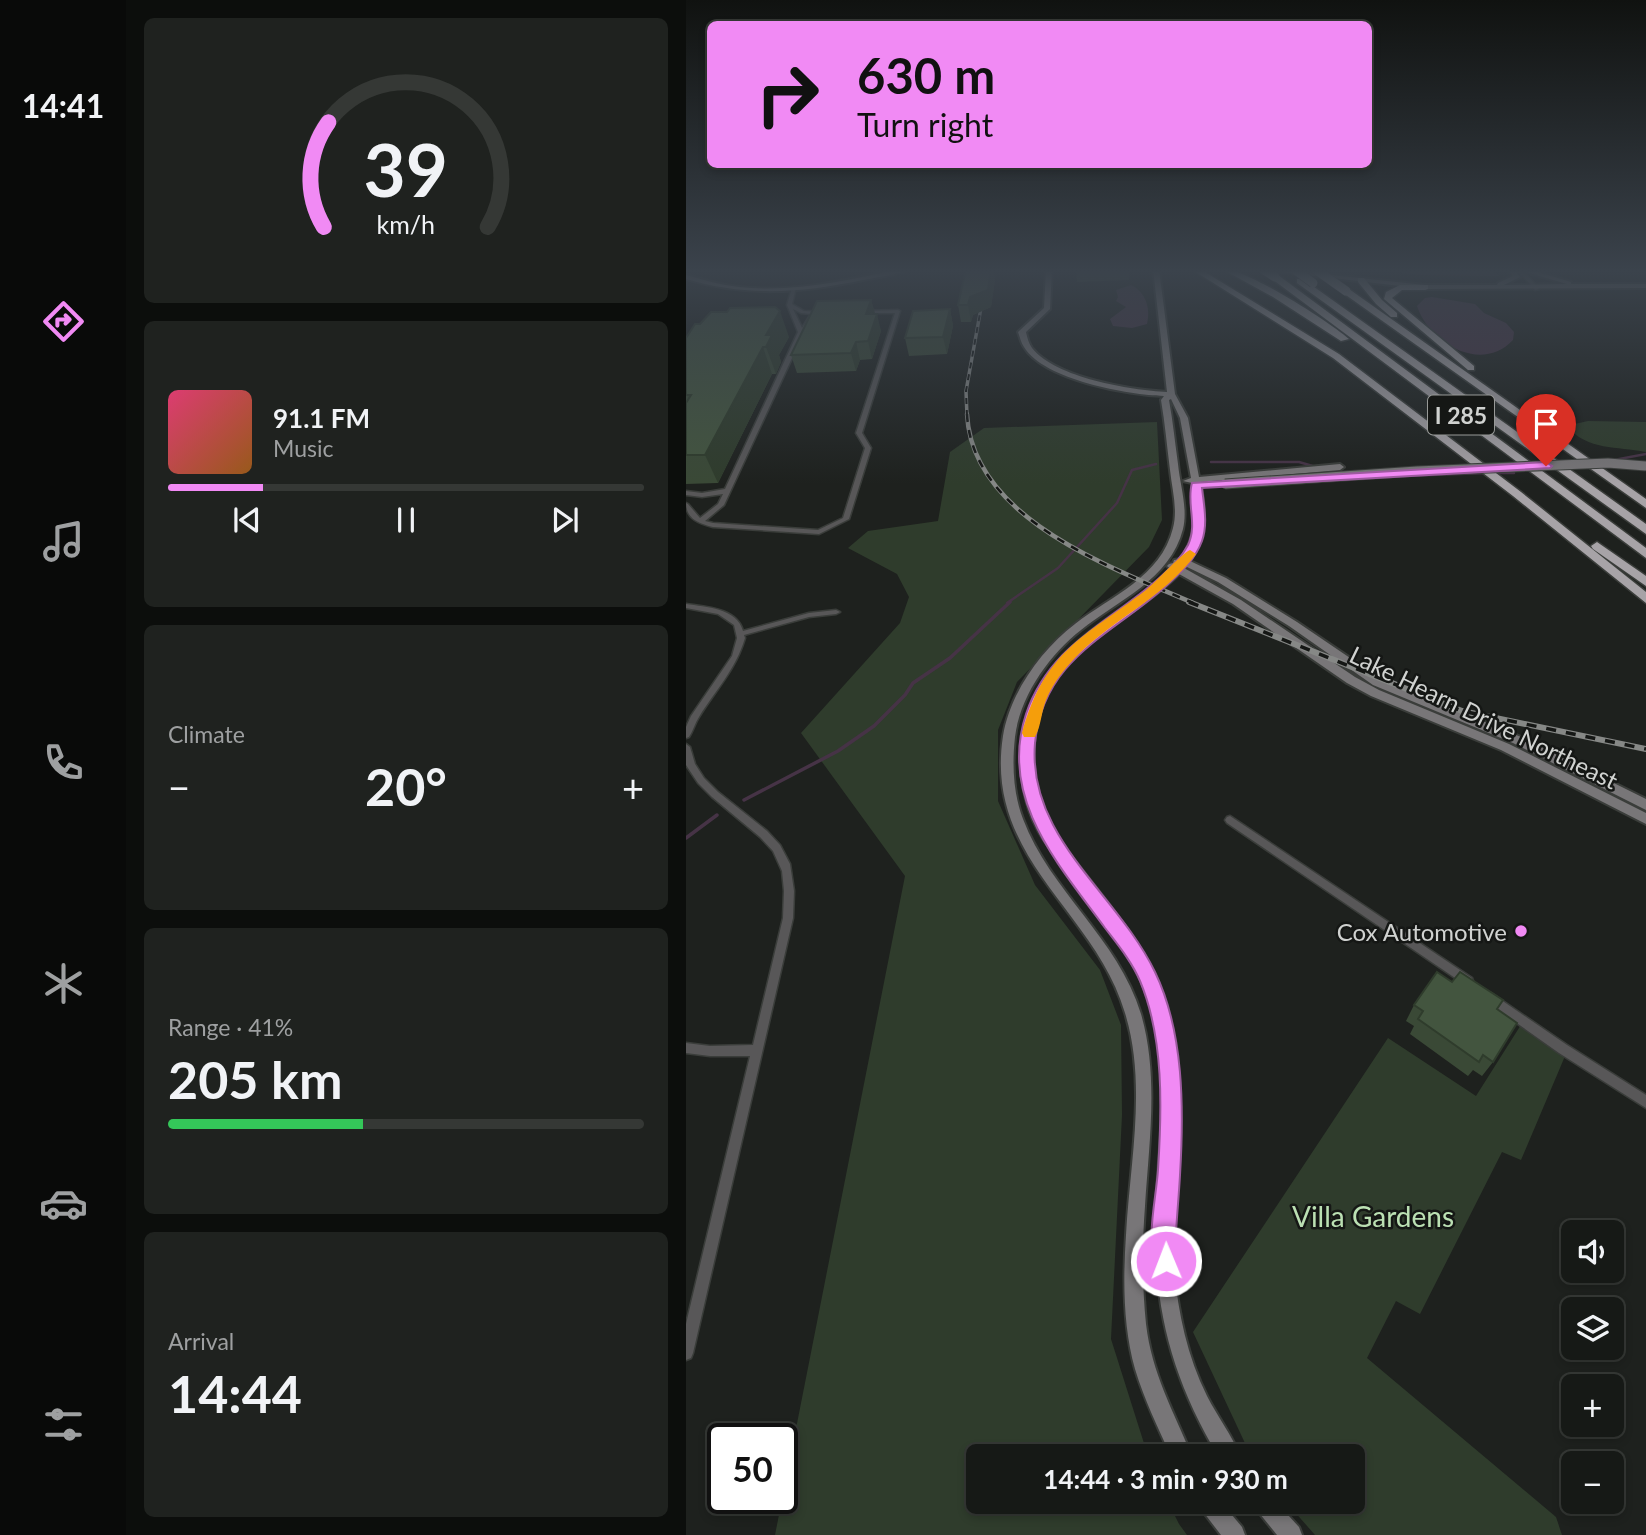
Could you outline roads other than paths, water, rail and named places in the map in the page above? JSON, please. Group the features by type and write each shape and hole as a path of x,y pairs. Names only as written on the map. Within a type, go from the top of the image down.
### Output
{"highway":[{"path":"1311,341 1440,433 1646,599"},
{"path":"1323,341 1373,374"},
{"path":"1325,341 1464,442 1646,589"},
{"path":"1347,341 1417,383"},
{"name":"I 285","path":"1364,341 1646,554"},
{"name":"I 285","path":"1384,341 1646,530"},
{"path":"1416,341 1646,504"},
{"path":"1437,342 1646,494"},
{"path":"1591,543 1646,582"}],"main road":[{"path":"1024,341 1031,353 1063,371 1127,390 1171,392"},
{"path":"1165,341 1171,392 1183,413 1196,482 1200,526 1196,542 1181,566 1150,593 1095,631 1057,669 1047,683 1033,715 1028,743 1028,777 1035,809 1043,827 1129,945 1147,976 1162,1015 1171,1141 1164,1235 1172,1326 1183,1369 1208,1422 1222,1444"},
{"path":"1171,392 1165,400 1177,483 1179,524 1174,541 1163,561 1139,585 1067,636 1035,673 1014,717 1009,737 1007,773 1015,816 1036,859 1099,946 1117,975 1133,1010 1141,1046 1143,1128 1134,1268 1136,1316 1144,1367 1154,1397 1176,1444"},
{"path":"1177,483 1423,463 1601,456 1646,458"},
{"path":"1192,462 1224,480 1608,463 1646,466"},
{"name":"Lake Hearn Drive Northeast","path":"1163,561 1222,580 1377,682 1517,740 1646,805"},
{"name":"Lake Hearn Drive Northeast","path":"1181,566 1351,680 1375,693 1505,747 1646,819"},
{"path":"1217,1514 1234,1535"},
{"path":"1273,1514 1291,1535"}],"street":[{"path":"700,522 721,505 797,341"},
{"path":"686,505 700,522 713,526 799,533 826,531 846,519 868,447 859,433 889,341"},
{"path":"686,493 702,495 727,491"},
{"path":"686,606 721,612 733,619 738,626 741,647 726,675 704,699 686,735"},
{"path":"740,634 810,615 836,612"},
{"path":"686,747 687,759 698,778 765,838 784,862 788,918 686,1353"},
{"path":"1230,820 1408,939 1563,1049 1646,1102"},
{"path":"686,1048 710,1051 758,1050"}],"waterway":[{"path":"1614,460 1646,454"},
{"path":"1211,462 1299,462 1316,467"},
{"path":"1007,603 1058,568 1117,503 1132,470 1156,464"},
{"path":"1403,476 1487,473"},
{"path":"1494,473 1514,473"},
{"path":"744,800 838,751 874,726 905,695 913,683 950,658 1010,602"},
{"path":"686,838 717,815"}],"railway":[{"path":"967,416 966,391 975,341"},
{"path":"967,414 975,451 993,483 1020,511 1052,535 1088,556 1193,603"},
{"path":"1189,602 1462,711 1646,749"}],"place":[{"name":"Cox Automotive","path":"1521,931"}],"park label":[{"name":"Villa Gardens","path":"1373,1216"}]}
